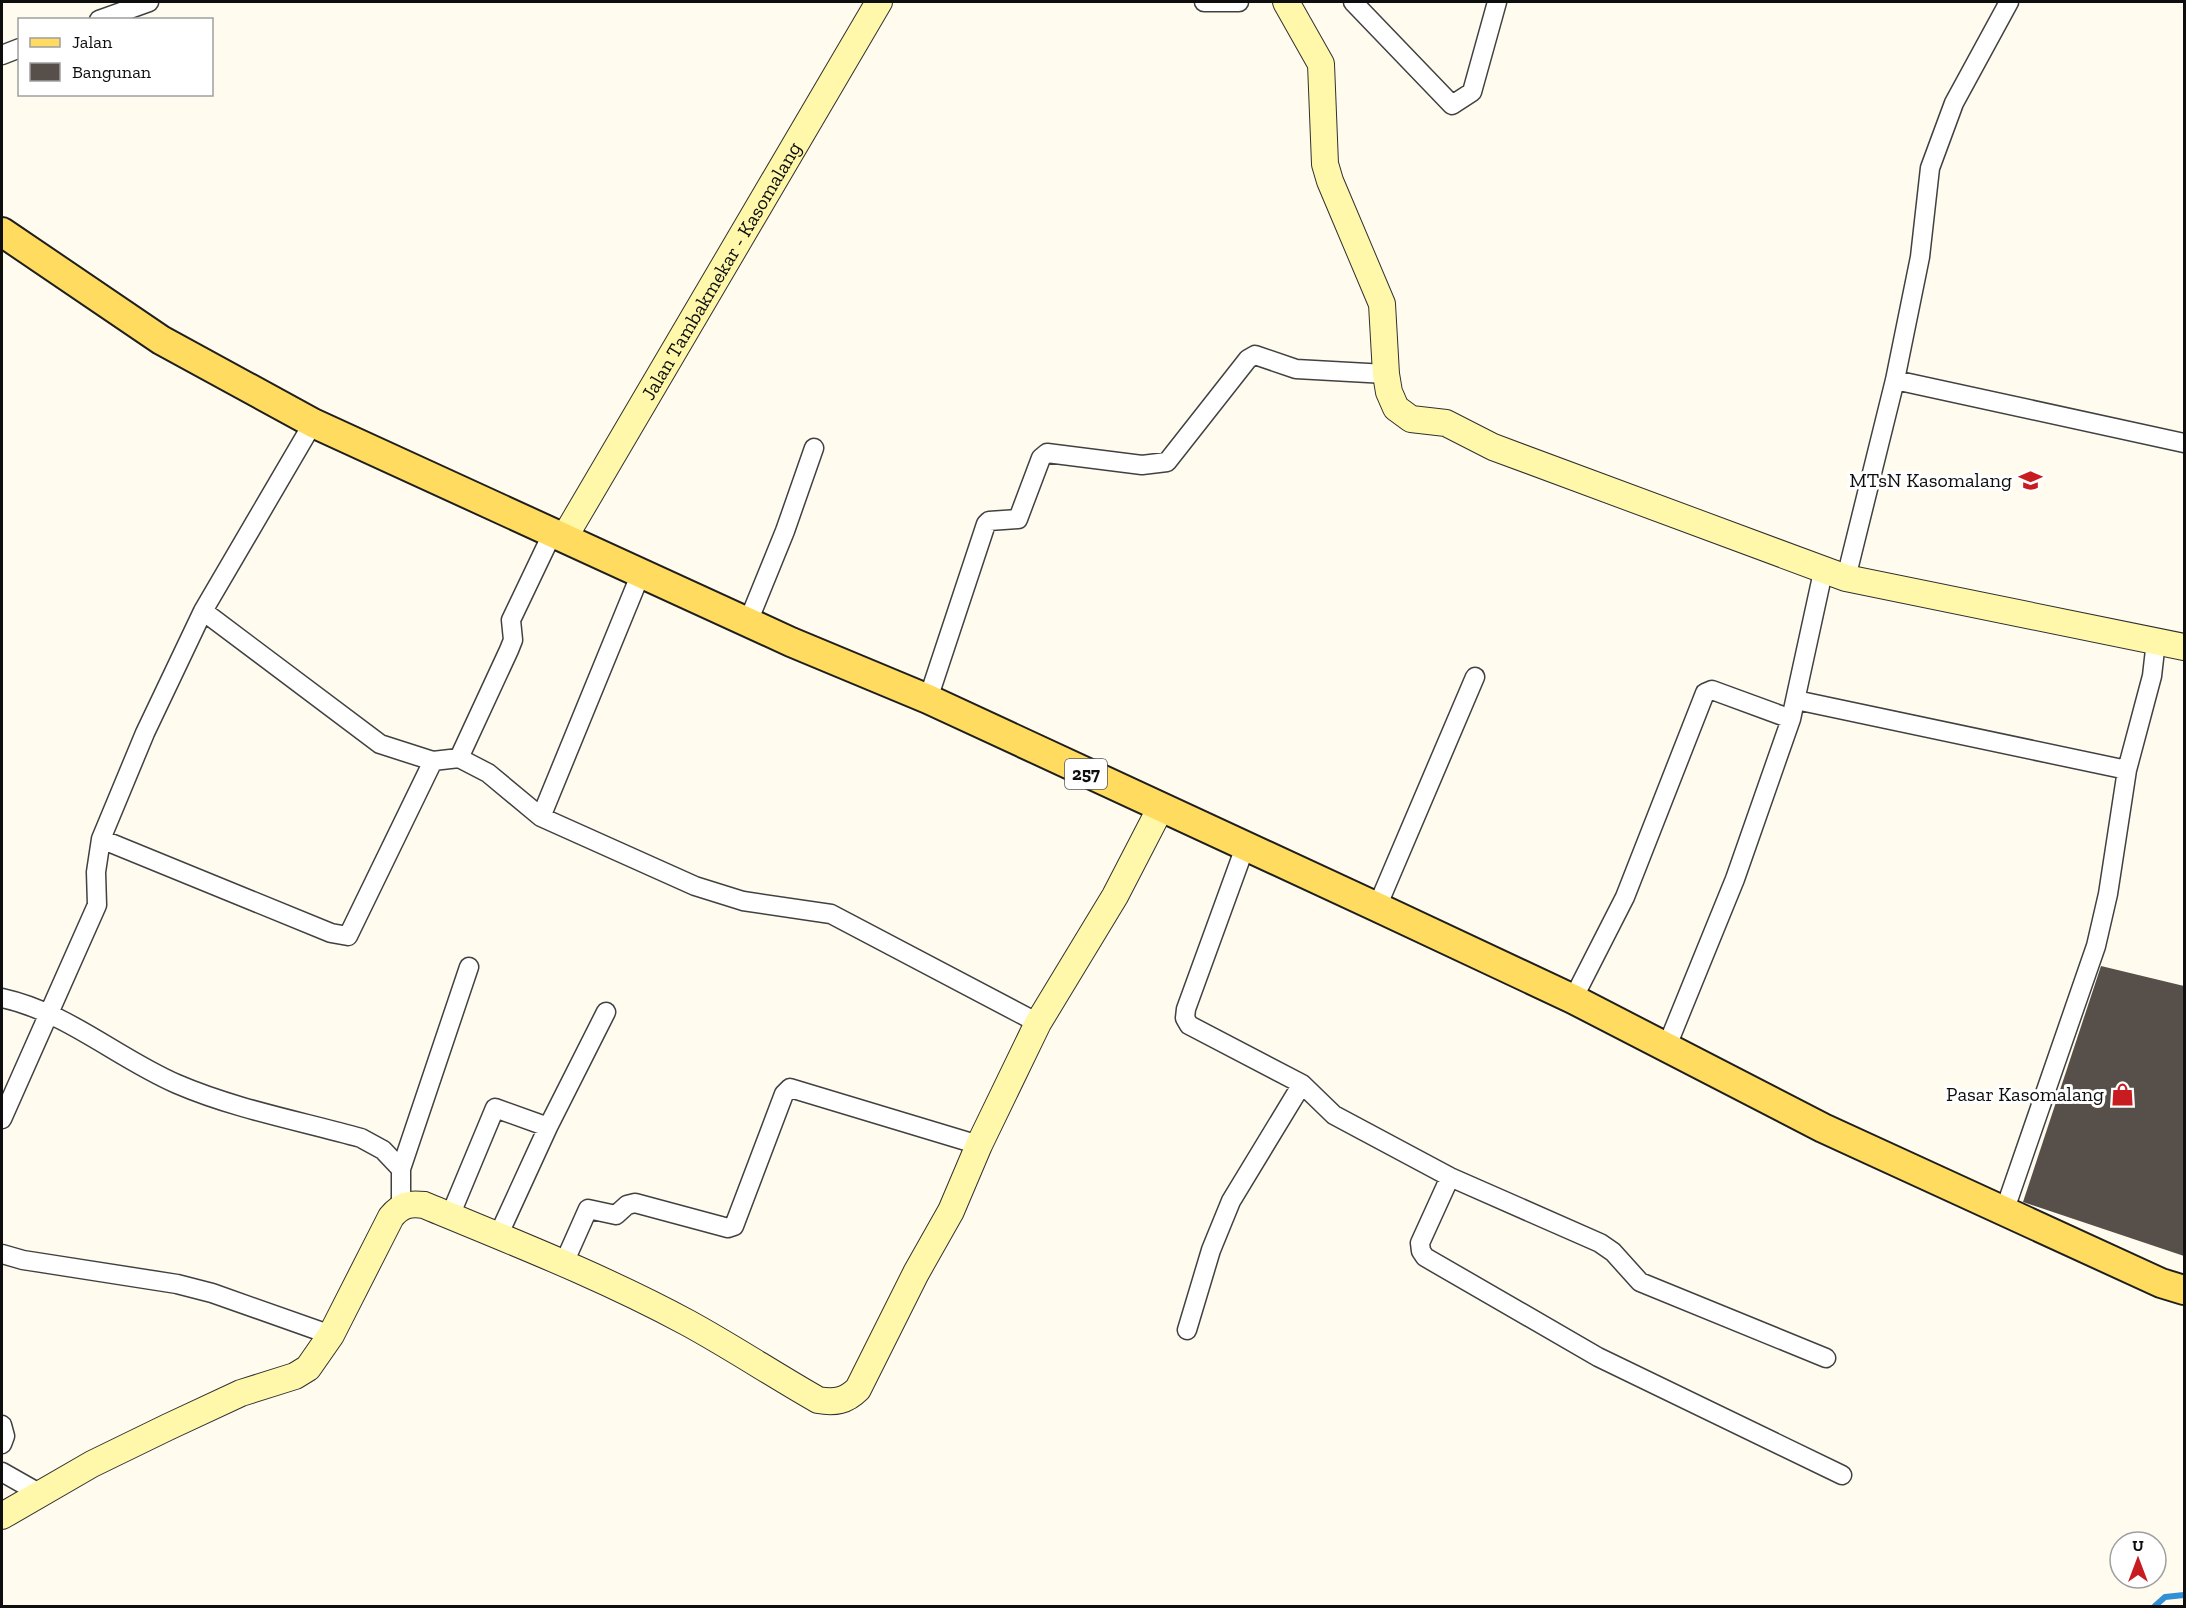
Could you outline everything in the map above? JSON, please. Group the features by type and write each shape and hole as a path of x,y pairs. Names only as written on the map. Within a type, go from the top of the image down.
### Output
{"main road":[{"name":"257","path":"2,232 161,340 313,423 748,622 928,699 1160,809 1377,907 1573,999 1823,1128 2005,1209 2161,1283 2184,1290"}],"street":[{"path":"104,18 148,2"},
{"name":"Jalan Tambakmekar - Kasomalang","path":"558,536 879,2"},
{"path":"1204,2 1239,2"},
{"path":"1286,2 1321,64 1325,164 1382,304 1389,392 1396,408 1411,419 1446,423 1493,447 1834,575 2184,647"},
{"path":"1353,2 1452,105 1472,92 1497,2"},
{"path":"1667,1046 1735,879 1791,719 1895,380 1920,256 1930,168 1954,103 2009,2"},
{"path":"2,55 18,49"},
{"path":"928,699 986,524 989,521 1018,519 1041,458 1047,453 1142,465 1167,462 1248,359 1255,354 1307,371 1386,374"},
{"path":"1895,380 2184,443"},
{"path":"2,1119 97,905 96,872 101,839 146,733 203,611 313,423"},
{"path":"748,622 785,531 814,448"},
{"path":"459,758 513,640 511,620 558,536"},
{"path":"541,817 641,573"},
{"path":"203,611 351,721 365,735 397,751 433,761 459,758 488,773 541,817 716,894 743,902 831,914 1038,1023"},
{"path":"2005,1209 2096,946 2108,894 2127,770 2152,676 2156,641"},
{"path":"1377,907 1475,676"},
{"path":"1573,999 1625,897 1705,693 1716,691 1791,719"},
{"path":"1796,700 2127,770"},
{"path":"101,839 330,933 348,936 433,761"},
{"path":"401,1206 424,1205 564,1263 688,1323 818,1400 840,1401 850,1397 858,1389 897,1309 951,1211 979,1145 1038,1023 1115,896 1160,809"},
{"path":"1245,847 1186,1009 1185,1018 1189,1026 1302,1084 1334,1115 1450,1178 1600,1243 1613,1252 1640,1282 1826,1358"},
{"path":"2,1516 92,1464 241,1393 295,1376 308,1368 320,1355 386,1225 401,1206 401,1169 469,967"},
{"path":"2,998 49,1012 175,1083 206,1095 361,1138 383,1150 401,1169"},
{"path":"498,1236 548,1127 606,1012"},
{"path":"1187,1330 1225,1214 1302,1084"},
{"path":"564,1263 588,1209 616,1215 627,1205 635,1203 728,1228 734,1226 783,1094 790,1088 979,1145"},
{"path":"450,1216 495,1108 548,1127"},
{"path":"1450,1178 1420,1243 1422,1254 1425,1257 1617,1367 1842,1475"},
{"path":"2,1254 177,1284 212,1293 331,1335"},
{"path":"2,1425 5,1436 2,1444"},
{"path":"2,1472 39,1493"}],"building":[{"name":"Pasar Kasomalang","path":"2101,966 2184,986 2184,1256 2023,1202"}],"waterway":[{"path":"2155,1606 2165,1597 2184,1595"}],"place":[{"name":"MTsN Kasomalang","path":"2030,480"},
{"name":"Pasar Kasomalang","path":"2122,1094"}]}
